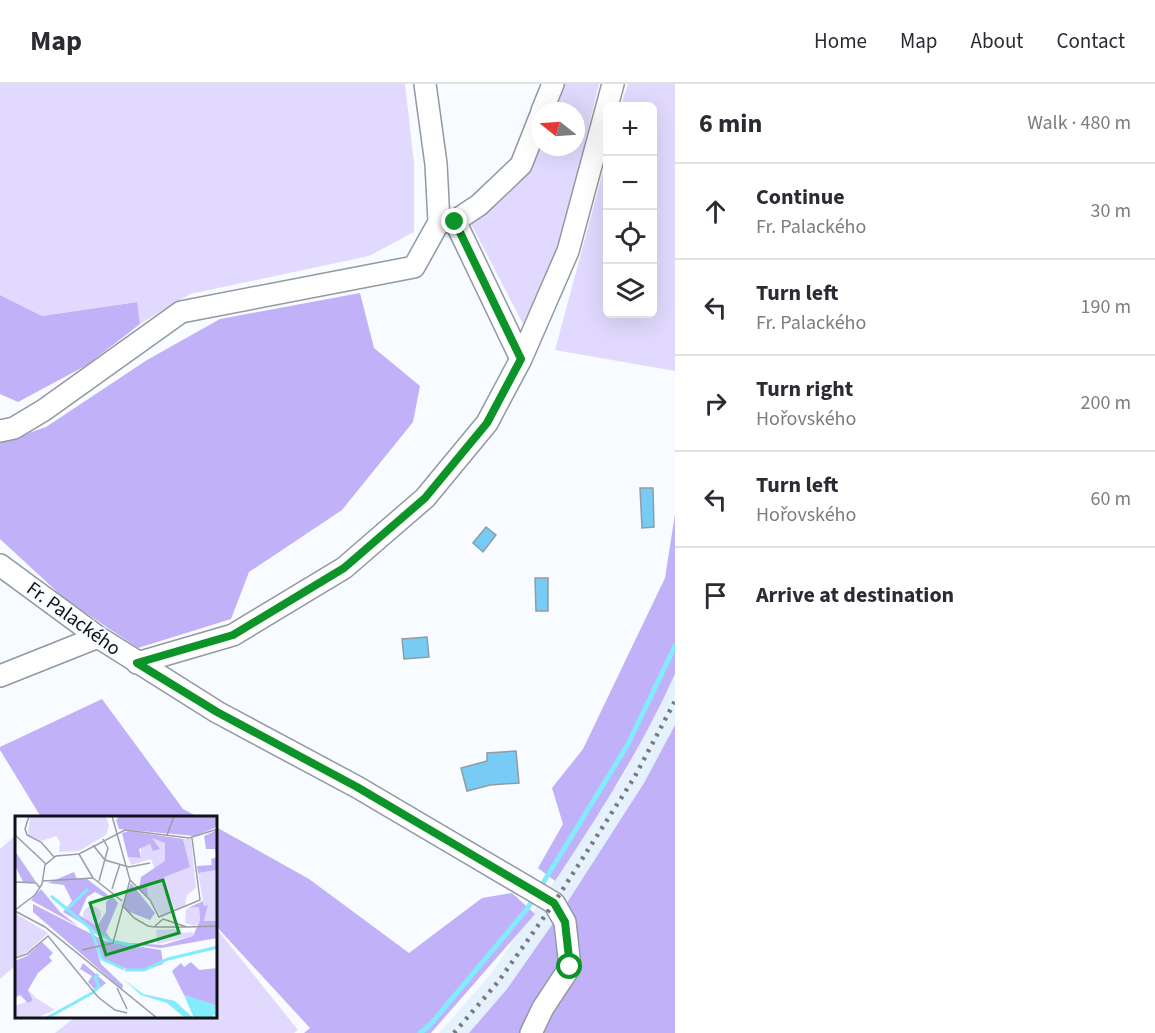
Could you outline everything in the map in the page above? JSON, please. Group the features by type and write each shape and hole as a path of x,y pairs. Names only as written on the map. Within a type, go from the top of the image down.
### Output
{"street":[{"path":"425,84 447,222 521,359"},
{"path":"546,102 553,84"},
{"path":"137,663 233,635 344,568 425,498 487,423 521,359 568,251 613,84"},
{"path":"0,431 14,428 45,410 181,312 414,267 447,222 479,205 521,165 531,140"},
{"name":"Fr. Palackého","path":"0,565 98,638 217,712 357,787 554,903 565,922 570,967 543,1008 531,1033"},
{"path":"0,676 98,638"}],"shaded area":[{"path":"0,84 405,84 414,163 414,232 369,256 190,294 140,324 136,302 42,316 0,295"},
{"path":"563,84 599,84 585,141 585,102 556,102"},
{"path":"628,84 675,84 675,371 555,350 603,172 603,318 657,318 657,102 622,102"},
{"path":"533,156 581,156 560,244 523,324 470,222 514,188"},
{"path":"360,293 374,348 420,386 413,422 342,510 249,572 231,619 138,648 65,599 0,539 0,443 46,427 147,360 220,319"},
{"path":"0,295 42,316 137,302 140,324 87,365 18,402 0,394"},
{"path":"675,514 675,674 649,728 619,780 555,881 538,868 563,824 552,788 583,749 665,578"},
{"path":"675,674 675,725 644,783 601,852 507,989 469,1033 439,1033 490,975 582,840 625,772"},
{"path":"102,699 183,809 196,816 40,816 0,747"},
{"path":"675,725 675,1033 469,1033 507,989 563,909 644,783"},
{"path":"218,828 309,879 409,953 482,898 512,893 535,914 431,1033 304,1033 310,1028 218,928"},
{"path":"15,836 15,966 0,979 0,849"},
{"path":"218,930 298,1030 294,1033 55,1033 74,1018 218,1018"}],"building":[{"path":"640,488 653,488 654,527 642,528"},
{"path":"486,527 496,535 483,552 473,543"},
{"path":"535,578 548,578 548,611 536,611"},
{"path":"427,637 429,657 404,659 402,639"},
{"path":"516,751 519,783 490,785 467,791 461,768 487,761 487,753"}],"waterway":[{"path":"540,888 628,744 675,646"},
{"path":"420,1033 430,1025 527,909 535,896"}],"railway":[{"path":"454,1033 498,982 554,903 634,778 675,701"}],"route":[{"path":"455,222 521,359 487,423 425,498 344,568 233,635 137,663 217,712 357,787 554,903 565,922 570,967"}]}
